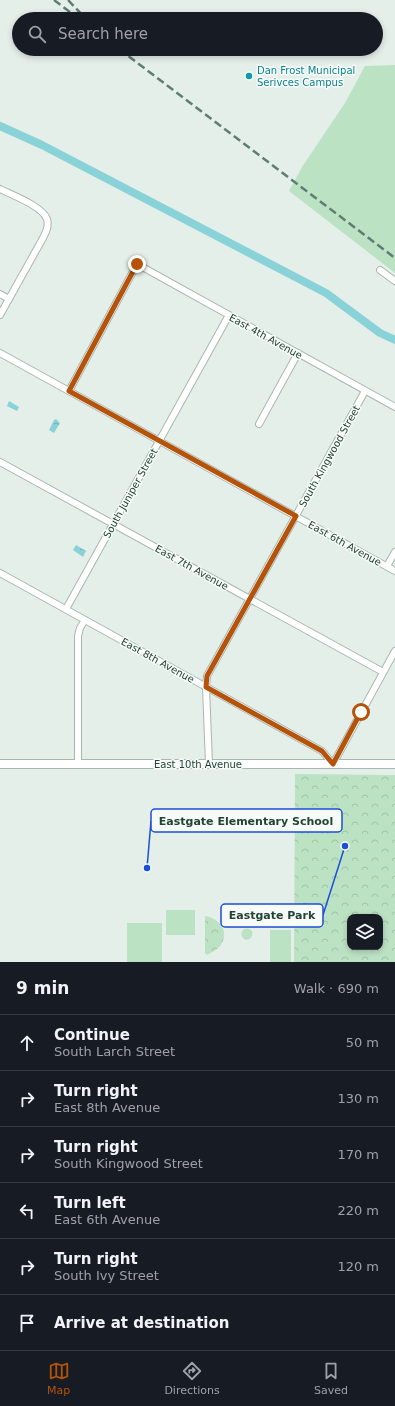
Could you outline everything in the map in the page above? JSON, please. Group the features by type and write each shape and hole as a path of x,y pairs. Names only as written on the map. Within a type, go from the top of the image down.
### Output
{"street":[{"path":"0,189 33,206 47,219 47,229 44,238 0,315"},
{"name":"East 4th Avenue","path":"69,391 137,264 395,407"},
{"path":"380,270 395,281"},
{"path":"0,294 9,299"},
{"name":"South Juniper Street","path":"66,609 229,315"},
{"name":"East 6th Avenue","path":"0,353 395,570"},
{"path":"259,424 298,353"},
{"name":"South Kingwood Street","path":"209,764 206,687 207,676 365,391"},
{"name":"East 7th Avenue","path":"0,462 383,672"},
{"path":"387,566 395,552"},
{"name":"East 8th Avenue","path":"0,573 322,751 333,764"},
{"path":"78,764 78,636 80,628 85,620"},
{"path":"333,764 395,651"},
{"name":"East 10th Avenue","path":"0,764 395,764"}],"green space":[{"path":"395,65 395,273 289,191 302,167 345,103 365,66"},
{"path":"295,774 395,775 395,962 294,962"},
{"path":"166,910 195,910 195,935 166,935"},
{"path":"205,916 210,917 219,923 224,931 223,941 219,947 207,955 205,953"},
{"path":"127,923 162,923 162,962 127,962"},
{"path":"247,928 251,930 253,934 251,938 247,940 243,938 241,934 243,930"},
{"path":"270,930 291,930 291,962 270,962"}],"water":[{"path":"9,401 19,407 17,411 7,406"},
{"path":"56,419 60,423 54,433 49,430"},
{"path":"76,545 86,551 83,557 73,550"}],"waterway":[{"path":"0,126 42,145 326,293 380,333 395,340"}],"railway":[{"path":"54,0 70,12"},
{"path":"68,0 79,12"},
{"path":"128,56 395,258"}],"place":[{"name":"Dan Frost Municipal Serivces Campus","path":"249,76"},
{"name":"Eastgate Park","path":"345,846"},
{"name":"Eastgate Elementary School","path":"147,868"}],"route":[{"path":"137,264 69,391 296,516 207,676 206,687 322,751 333,764 361,712"}]}
